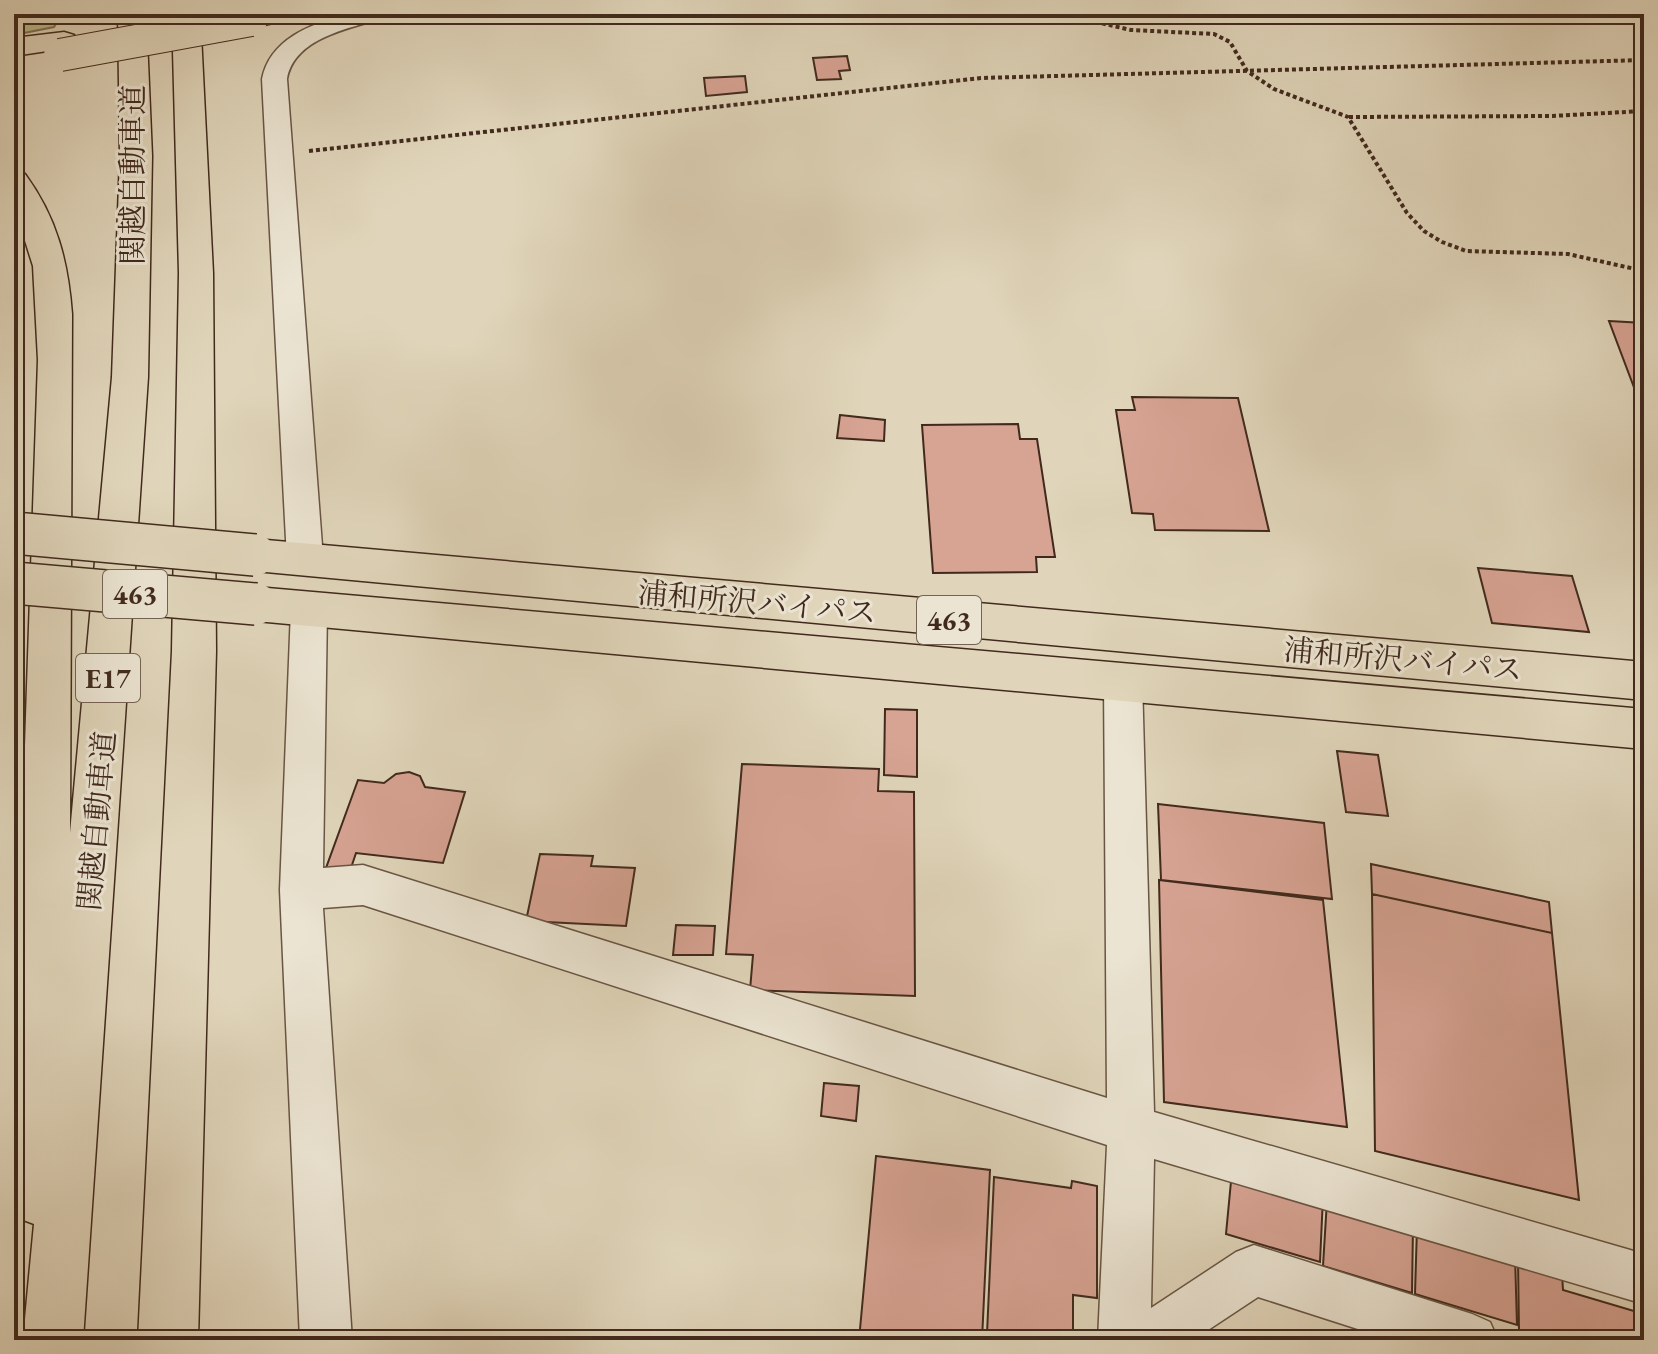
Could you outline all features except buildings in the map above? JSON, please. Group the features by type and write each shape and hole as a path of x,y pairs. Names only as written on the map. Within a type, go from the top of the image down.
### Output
{"highway":[{"name":"関越自動車道","path":"53,1340 130,377 136,156 132,14"},
{"name":"関越自動車道","path":"168,1340 194,651 196,273 186,14"},
{"path":"196,273 207,175 207,14"},
{"path":"14,61 219,14"},
{"path":"14,47 62,48 264,17"},
{"path":"14,181 36,215 47,252 54,294 56,360 35,1340"},
{"name":"浦和所沢バイパス","path":"14,533 604,589 1644,681"},
{"name":"浦和所沢バイパス","path":"14,583 1644,729"}],"street":[{"path":"305,559 278,154 276,71 285,56 318,32 371,14"},
{"path":"309,610 301,890 326,1340"},
{"path":"1123,680 1131,1129 1124,1340"},
{"path":"301,890 363,885 1131,1129 1644,1279"},
{"path":"1147,1340 1254,1270 1472,1340"}],"path":[{"path":"1061,14 1131,30 1214,34 1230,42 1247,71 1274,89 1348,117 1552,116 1644,111"},
{"path":"278,154 981,78 1644,60"},
{"path":"1348,117 1407,213 1424,231 1442,242 1466,251 1568,254 1644,271"}],"green space":[{"path":"14,14 62,14 54,27 14,35"}]}
